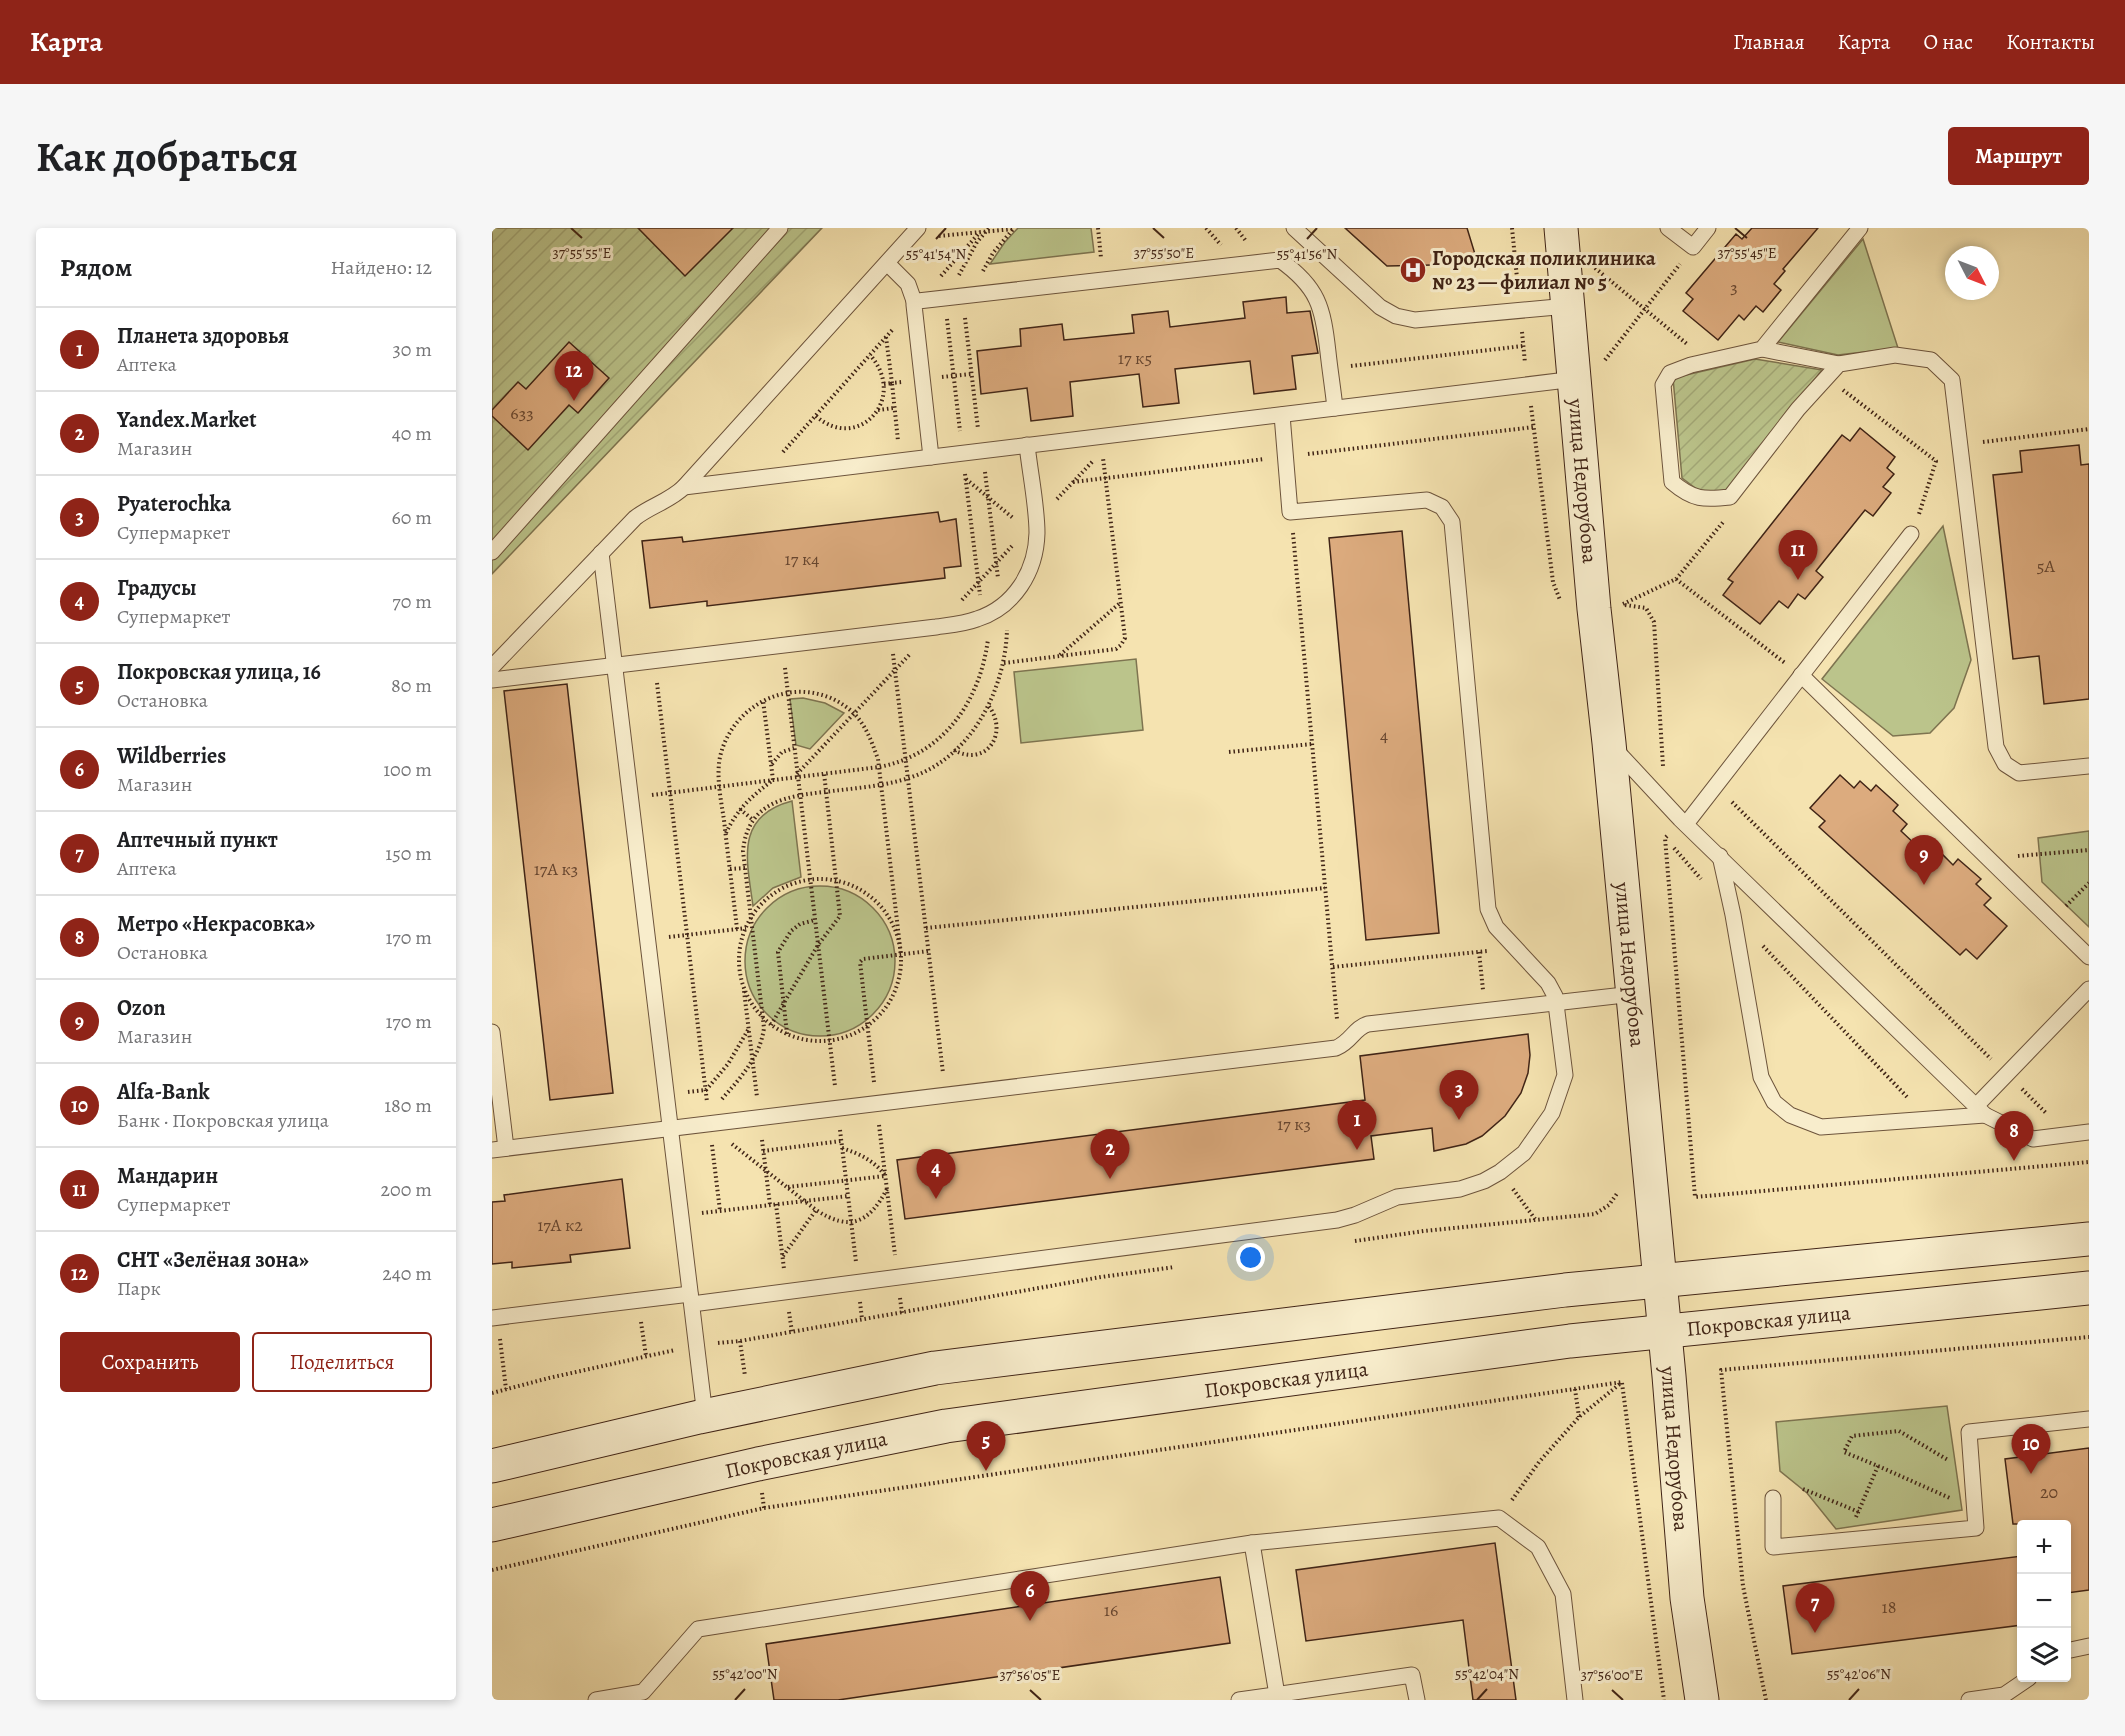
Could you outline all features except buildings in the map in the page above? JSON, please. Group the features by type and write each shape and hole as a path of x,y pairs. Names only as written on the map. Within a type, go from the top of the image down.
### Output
{"main road":[{"name":"улица Недорубова","path":"1561,228 1568,306 1589,371 1594,609 1609,743 1665,1332 1687,1598 1702,1700"},
{"path":"492,1466 705,1416 935,1368 1565,1290 2089,1239"},
{"name":"Покровская улица","path":"492,1525 758,1464 946,1426 1570,1341 2089,1288"}],"lane":[{"path":"492,552 780,228"},
{"path":"1294,228 1380,307 1404,319 1415,320 1568,306"},
{"path":"1668,228 1693,247 1708,228"},
{"path":"1762,349 1860,228"},
{"path":"492,667 635,518 670,498 684,487 913,233"},
{"path":"916,302 1280,260 1303,279 1318,301 1324,316 1335,408"},
{"path":"887,263 904,278 916,302 932,457"},
{"path":"1839,364 1798,410 1730,497 1705,500 1682,490 1672,482 1663,385 1670,374 1691,365 1762,349 1839,364 1896,355 1931,360 1952,380 1996,747 2005,764 2019,772 2089,766"},
{"path":"684,487 1528,384 1589,371"},
{"path":"495,1317 639,1300 691,1299 858,1282 1337,1220 1355,1215 1388,1200 1460,1189 1500,1172 1524,1153 1539,1134 1559,1097 1565,1075 1555,996 1548,983 1496,927 1488,909 1452,522 1448,514 1427,500 1290,512 1282,415"},
{"path":"492,680 961,624 999,607 1026,578 1036,551 1037,532 1027,445"},
{"path":"1686,824 1716,786 1797,672 1911,534"},
{"path":"601,553 705,1416"},
{"path":"1797,672 2089,957"},
{"path":"1609,743 1686,824 1980,1110 2033,1139 2089,1132"},
{"path":"1720,856 1733,915 1761,1077 1774,1101 1790,1115 1821,1127 1928,1119 1980,1110 2006,1074 2089,989"},
{"path":"492,1032 499,1149 671,1128 709,1121 837,1108 1336,1048 1347,1042 1360,1027 1368,1024 1633,994"},
{"path":"1773,1498 1773,1547 1976,1528 1969,1432 2089,1419"},
{"path":"596,1700 643,1692 698,1629 1252,1543 1499,1518 1538,1547 1563,1594 1575,1700"},
{"path":"1252,1543 1277,1695"},
{"path":"2071,1650 2089,1646"},
{"path":"1239,1700 1412,1675 1417,1700"},
{"path":"1969,1700 2004,1695 2022,1682"}],"path":[{"path":"1098,228 1104,279"},
{"path":"913,233 1013,229"},
{"path":"962,296 1013,229"},
{"path":"709,1121 761,1046 765,1019 745,868 744,842 753,819 768,806 800,794 881,785 927,771 968,736 988,705 998,683 1004,663 999,607 988,498 962,296 963,264 987,230"},
{"path":"761,478 980,232"},
{"path":"1589,371 1645,309 1693,247"},
{"path":"1595,268 1708,361"},
{"path":"1330,369 1523,346"},
{"path":"816,416 829,425 843,428 863,424 878,410 882,401 884,384 878,366 870,355"},
{"path":"884,384 891,383 900,460"},
{"path":"1528,384 1553,582 1560,601"},
{"path":"1837,385 1936,461 1923,502 1917,512"},
{"path":"878,410 894,408"},
{"path":"1960,445 2089,429"},
{"path":"1004,663 1116,649 1125,638 1103,451"},
{"path":"966,479 1019,524"},
{"path":"1290,512 1336,1002"},
{"path":"1663,768 1654,622 1646,608 1622,605 1676,579 1727,517"},
{"path":"1676,579 1797,672"},
{"path":"1059,656 1120,602"},
{"path":"632,797 879,767 906,760 922,752 944,734 968,703 976,686 999,607"},
{"path":"891,633 946,1095"},
{"path":"782,646 862,1319"},
{"path":"655,662 720,1211"},
{"path":"737,929 720,786 720,758 727,736 739,718 763,700 800,692 823,696 848,708 867,731 879,767 901,955 900,975 894,995 868,1026 849,1036 829,1041 808,1040 787,1034 771,1025 752,1005 744,988 739,957 746,928 752,917 763,903 777,892 793,884 810,880 837,881 857,888 874,900 888,915 897,934 901,955"},
{"path":"763,700 773,780"},
{"path":"954,750 960,754 972,755 982,752 991,745 997,736 998,724 995,714 988,705"},
{"path":"1229,752 1312,744"},
{"path":"771,765 778,755 787,749 794,748"},
{"path":"771,1025 818,945 840,916 824,773"},
{"path":"725,833 740,808 751,796 773,780"},
{"path":"1716,786 2047,1114"},
{"path":"740,808 753,819"},
{"path":"1928,1119 1733,915 1665,838 1695,1197 2089,1162"},
{"path":"1986,858 2089,850"},
{"path":"730,869 745,868"},
{"path":"2051,921 2089,883"},
{"path":"926,928 1325,888"},
{"path":"787,1034 778,952 791,931 800,924 815,920"},
{"path":"648,940 746,928"},
{"path":"1333,967 1515,948"},
{"path":"1479,952 1483,985"},
{"path":"706,1090 728,1064 749,1029"},
{"path":"709,1121 804,1201 830,1219 840,1222 858,1220 871,1213 887,1189"},
{"path":"763,1151 841,1141"},
{"path":"787,1187 885,1176 864,1156 842,1148"},
{"path":"1500,1172 1536,1220"},
{"path":"1343,1243 1424,1231 1595,1214 1609,1205 1620,1188"},
{"path":"681,1216 848,1196"},
{"path":"783,1256 816,1210"},
{"path":"492,1393 697,1345 741,1341 1101,1277 1182,1266"},
{"path":"639,1300 645,1356"},
{"path":"495,1317 506,1389"},
{"path":"1766,1700 1743,1586 1721,1370 2089,1337"},
{"path":"492,1570 764,1508 1622,1382"},
{"path":"1499,1518 1539,1462 1579,1417 1622,1382"},
{"path":"1622,1382 1664,1700"},
{"path":"1575,1389 1579,1417"},
{"path":"1949,1461 1899,1431 1852,1436 1844,1452 1961,1503 1963,1529"},
{"path":"1846,1540 1878,1467"},
{"path":"1803,1489 1869,1516"}],"green space":[{"path":"492,228 822,228 492,574"},
{"path":"1018,228 1091,228 1094,252 990,264"},
{"path":"1863,239 1898,348 1838,355 1778,342"},
{"path":"1755,359 1822,370 1728,490 1702,493 1682,478 1673,378"},
{"path":"1943,526 1971,660 1954,708 1930,733 1893,736 1822,679"},
{"path":"1136,659 1143,730 1021,743 1014,672"},
{"path":"803,698 825,703 844,713 810,749 796,745 790,699"},
{"path":"792,801 801,877 773,888 753,906 748,873 748,842 761,817 773,808"},
{"path":"2089,831 2089,927 2042,882 2038,838"},
{"path":"820,886 835,887 849,892 873,908 889,932 894,946 894,976 889,990 873,1014 849,1030 835,1035 820,1036 805,1035 791,1030 767,1014 751,990 746,976 745,961 746,946 751,932 767,908 791,892 805,887"},
{"path":"1947,1406 1962,1510 1836,1529 1807,1493 1780,1471 1776,1422"}],"place":[{"name":"Городская поликлиника № 23 — филиал № 5","path":"1413,270"},
{"name":"СНТ «Зелёная зона»","path":"574,401"},
{"name":"Мандарин","path":"1798,580"},
{"name":"Ozon","path":"1924,885"},
{"name":"Pyaterochka","path":"1459,1120"},
{"name":"Планета здоровья","path":"1357,1150"},
{"name":"Метро «Некрасовка»","path":"2014,1161"},
{"name":"Yandex.Market","path":"1110,1179"},
{"name":"Градусы","path":"936,1199"},
{"name":"Покровская улица, 16","path":"986,1471"},
{"name":"Alfa-Bank","path":"2031,1474"},
{"name":"Wildberries","path":"1030,1621"},
{"name":"Аптечный пункт","path":"1815,1633"}]}
